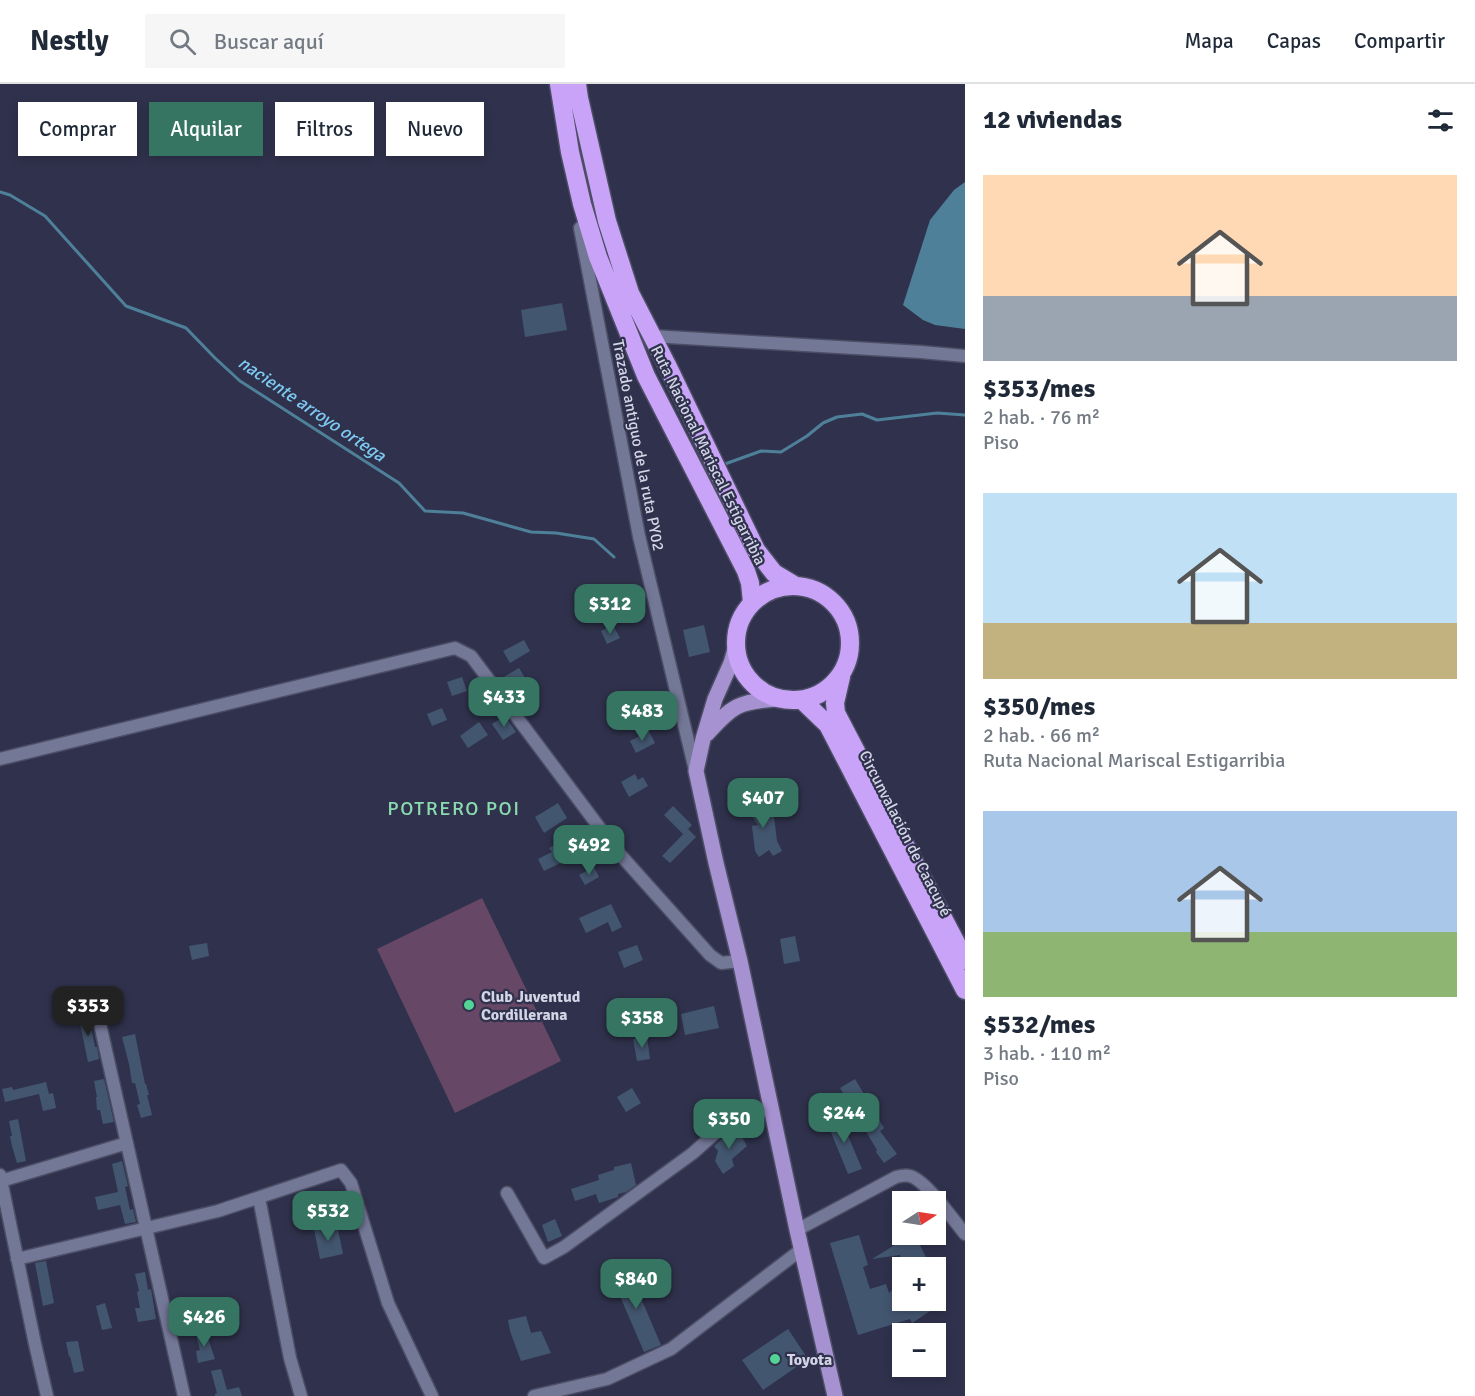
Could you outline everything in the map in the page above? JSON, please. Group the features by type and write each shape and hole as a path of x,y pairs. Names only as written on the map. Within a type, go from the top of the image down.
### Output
{"highway":[{"name":"Ruta Nacional Mariscal Estigarribia","path":"559,84 570,152 582,204 598,257 646,376 746,571 752,602"},
{"name":"Ruta Nacional Mariscal Estigarribia","path":"577,84 607,221 630,293 756,550 774,573 794,585"},
{"path":"794,585 813,588 830,598 842,613 850,630 851,650 841,677 823,693 803,701 777,699 756,688 742,669 736,646 737,630 752,602 764,593 779,587 794,585"},
{"name":"Circunvalación de Caacupé","path":"841,677 835,703 836,713 965,960"},
{"name":"Circunvalación de Caacupé","path":"803,701 828,725 965,990"}],"main road":[{"path":"736,646 715,699 696,771 835,1396"},
{"path":"703,739 732,708 753,701 777,699"}],"street":[{"name":"Trazado antiguo de la ruta PY02","path":"580,228 639,536 696,771"},
{"path":"652,336 965,356"},
{"path":"0,759 455,648 471,656 617,851 710,955 721,963 740,962"},
{"path":"95,1002 184,1396"},
{"path":"507,1193 544,1258 564,1248 693,1153 730,1120 772,1109"},
{"path":"47,1396 34,1344 1,1178 127,1143"},
{"path":"17,1259 218,1211 341,1170 351,1183 388,1303 432,1396"},
{"path":"797,1230 896,1177 911,1176 936,1198 965,1234"},
{"path":"259,1198 290,1358 301,1396"},
{"path":"534,1396 607,1379 670,1349 802,1249"}],"shaded area":[{"name":"Club Juventud Cordillerana","path":"482,898 561,1061 455,1113 377,949"}],"water":[{"path":"965,182 965,329 935,325 923,320 903,305 930,220 954,190"}],"building":[{"path":"562,303 567,330 525,337 521,310"},
{"path":"634,595 642,610 619,623 611,608"},
{"path":"613,625 620,638 607,644 601,631"},
{"path":"704,625 710,652 689,657 683,630"},
{"path":"524,640 530,651 510,663 503,651"},
{"path":"519,668 527,681 510,691 502,678"},
{"path":"462,677 467,691 452,696 447,682"},
{"path":"644,691 655,709 640,718 629,700"},
{"path":"442,708 447,720 432,726 427,714"},
{"path":"505,716 516,732 503,740 492,724"},
{"path":"479,722 488,735 468,748 460,736"},
{"path":"649,731 655,743 636,753 630,741"},
{"path":"635,774 638,780 643,777 648,786 629,797 621,782"},
{"path":"757,796 771,817 774,817 777,841 782,851 773,856 769,850 759,857 755,851 752,826 758,825 744,804"},
{"path":"558,803 567,818 544,833 535,817"},
{"path":"673,806 692,825 683,834 664,815"},
{"path":"688,829 696,837 670,863 662,856"},
{"path":"568,838 577,855 544,871 538,859 552,852 549,848"},
{"path":"594,867 599,877 585,885 579,875"},
{"path":"611,904 622,927 612,932 608,922 586,933 579,918"},
{"path":"795,936 800,961 784,964 780,939"},
{"path":"207,943 209,956 192,960 189,946"},
{"path":"637,945 643,960 624,968 618,952"},
{"path":"714,1006 719,1028 685,1035 681,1014"},
{"path":"88,1012 99,1059 88,1062 78,1014"},
{"path":"135,1034 152,1115 141,1118 137,1105 140,1104 135,1083 132,1083 122,1037"},
{"path":"647,1037 650,1059 637,1061 633,1039"},
{"path":"104,1079 114,1122 103,1124 100,1110 97,1110 94,1081"},
{"path":"855,1079 884,1128 880,1131 897,1154 884,1163 840,1088"},
{"path":"46,1082 49,1094 53,1093 56,1108 43,1111 39,1094 5,1102 2,1089 12,1087 13,1090"},
{"path":"632,1088 641,1103 626,1112 617,1097"},
{"path":"839,1114 862,1169 848,1174 826,1120"},
{"path":"18,1119 26,1161 17,1163 10,1136 12,1136 9,1121"},
{"path":"736,1126 747,1146 732,1159 734,1166 723,1174 715,1161 718,1151 714,1146"},
{"path":"122,1161 128,1186 125,1187 130,1210 133,1209 136,1222 125,1224 120,1205 98,1210 95,1197 118,1192 112,1164"},
{"path":"631,1163 636,1185 626,1192 599,1203 596,1194 575,1201 571,1189 599,1180 598,1175 614,1170 614,1167"},
{"path":"555,1219 562,1236 548,1242 542,1225"},
{"path":"337,1225 343,1254 320,1259 314,1229"},
{"path":"859,1235 868,1265 863,1267 870,1289 886,1284 889,1293 892,1290 892,1311 930,1311 912,1323 910,1319 892,1323 858,1335 830,1243"},
{"path":"895,1245 920,1245 926,1257 900,1257 900,1255 872,1259"},
{"path":"46,1261 54,1303 43,1306 35,1263"},
{"path":"628,1268 661,1345 644,1352 611,1275"},
{"path":"145,1272 148,1290 151,1289 156,1319 138,1322 135,1308 140,1308 137,1292 139,1291 135,1274"},
{"path":"105,1303 112,1328 102,1330 96,1306"},
{"path":"526,1316 531,1333 541,1331 551,1353 521,1361 508,1320"},
{"name":"Toyota","path":"788,1329 808,1359 763,1390 742,1360"},
{"path":"205,1330 215,1359 198,1363 196,1351 200,1350 195,1332"},
{"path":"78,1341 84,1371 74,1373 66,1342"},
{"path":"221,1369 227,1390 239,1387 242,1396 215,1396 217,1393 211,1371"}],"waterway":[{"name":"naciente arroyo ortega","path":"0,192 10,195 45,216 126,306 186,328 240,381 399,483 425,511 463,513 531,532 594,539 614,557"},
{"name":"naciente arroyo ortega","path":"725,464 761,451 781,452 823,423 837,417 862,414 877,420 937,413 965,415"}],"place":[{"name":"Club Juventud Cordillerana","path":"469,1005"},
{"name":"Toyota","path":"775,1359"}],"district":[{"name":"POTRERO POI","path":"454,808"}]}
